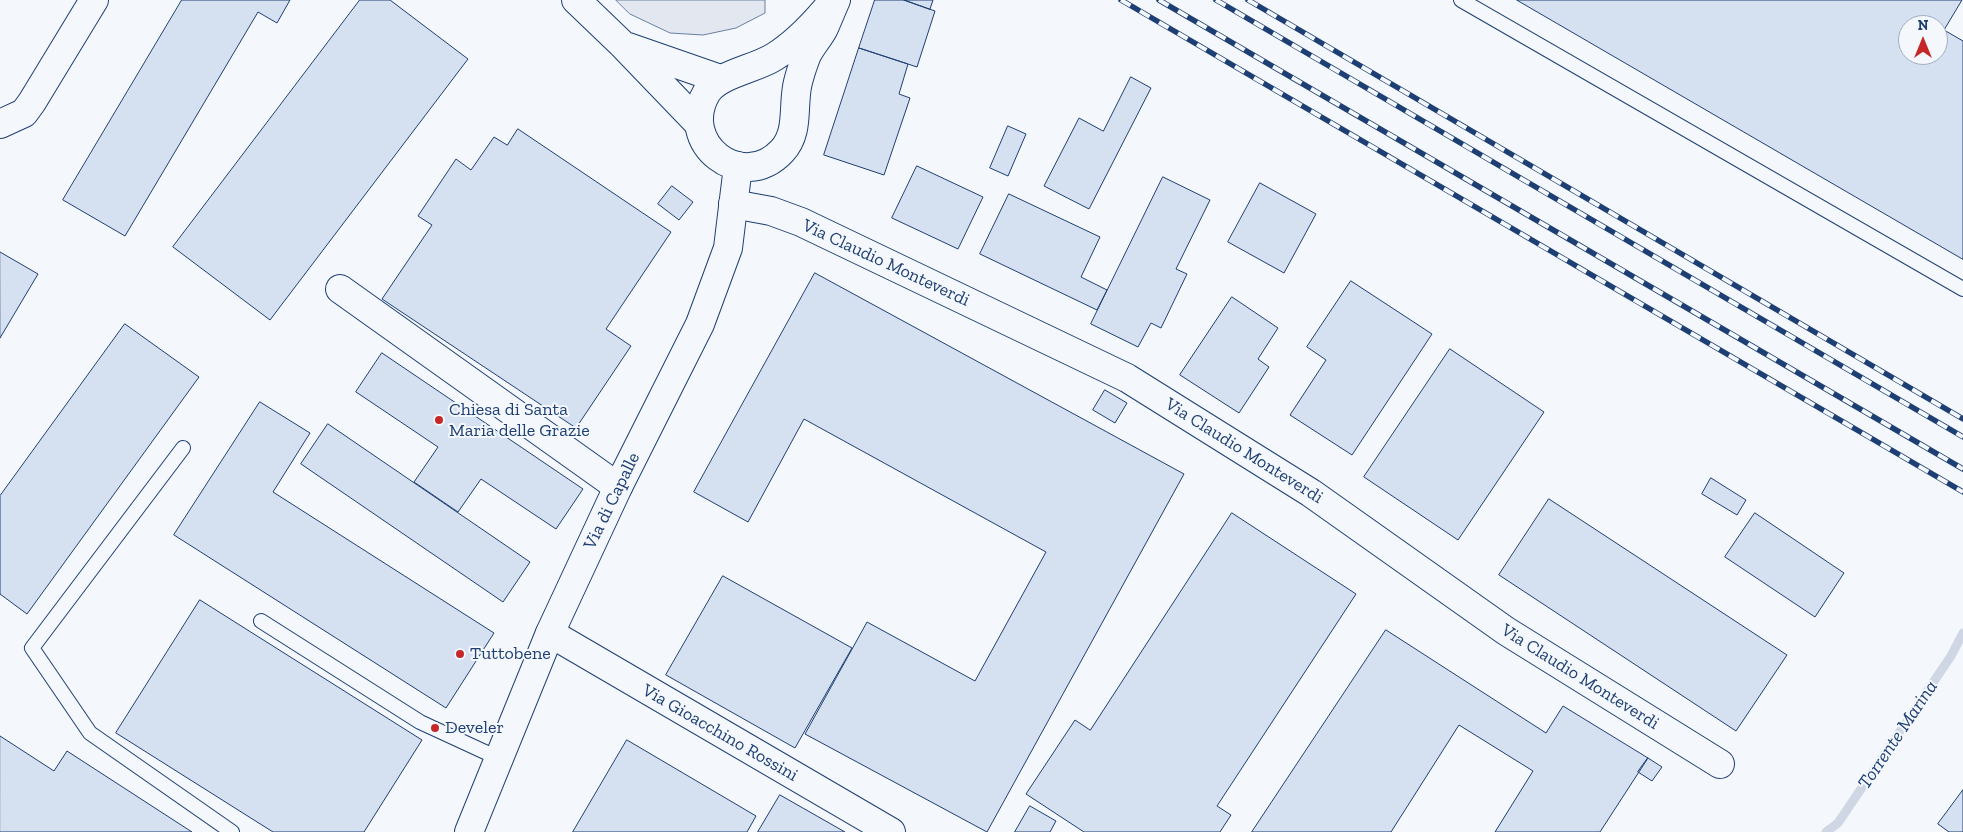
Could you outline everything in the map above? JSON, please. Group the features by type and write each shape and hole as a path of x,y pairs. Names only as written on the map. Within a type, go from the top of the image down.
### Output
{"street":[{"path":"0,124 24,113 28,108 94,0"},
{"path":"576,0 624,46 699,124"},
{"path":"835,0 824,28 806,56 797,84 792,136 784,150 772,160 757,166 738,166 723,161 710,150 703,140 699,124 701,105 708,90 732,75 773,58 790,46 817,21 835,0"},
{"path":"624,46 732,75 757,72 773,78 781,85 790,99 794,110"},
{"name":"Via di Capalle","path":"469,832 550,633 618,487 700,324 728,248 738,166"},
{"name":"Via Claudio Monteverdi","path":"734,204 771,211 801,222 1127,378 1312,492 1506,631 1720,764"},
{"path":"340,289 618,487"},
{"name":"Via Gioacchino Rossini","path":"550,633 890,832"}],"lane":[{"path":"1461,0 1963,289"},
{"path":"182,448 32,648 90,733 232,832"},
{"path":"261,621 420,722 498,758"}],"shaded area":[{"path":"616,0 765,0 765,13 736,28 703,35 670,33 630,14"}],"building":[{"path":"182,0 290,0 277,23 258,12 125,236 63,200"},
{"path":"360,0 390,0 468,59 270,320 173,247"},
{"path":"875,0 904,0 935,11 917,67 859,48"},
{"path":"904,0 933,0 930,9"},
{"path":"1517,0 1962,0 1948,23 1948,15 1898,15 1898,65 1948,65 1948,32 1963,41 1963,259"},
{"path":"859,48 908,64 899,94 910,98 884,175 824,155"},
{"path":"1131,77 1151,88 1089,209 1044,186 1079,118 1103,131"},
{"path":"1008,126 1026,134 1008,176 990,168"},
{"path":"518,129 671,232 606,329 631,346 576,428 382,299 432,225 418,216 456,159 471,170 494,137 507,145"},
{"path":"917,166 983,197 958,249 892,218"},
{"path":"1163,177 1210,200 1176,269 1187,274 1161,328 1151,323 1138,347 1091,324"},
{"path":"1260,183 1316,214 1284,273 1228,242"},
{"path":"672,186 693,202 679,220 658,204"},
{"path":"1009,194 1100,237 1081,277 1107,290 1097,310 980,254"},
{"path":"0,252 38,274 0,338"},
{"path":"815,273 1184,474 987,832 805,734 867,622 975,681 1046,552 804,419 748,522 694,492"},
{"path":"1351,281 1432,334 1352,455 1290,415 1326,360 1307,347"},
{"path":"1232,297 1278,328 1258,359 1269,367 1239,413 1180,375"},
{"path":"125,324 199,377 27,614 0,594 0,496"},
{"path":"1450,349 1544,412 1458,540 1364,477"},
{"name":"Chiesa di Santa Maria delle Grazie","path":"382,353 583,489 556,529 481,479 458,512 414,482 438,447 356,392"},
{"path":"1105,390 1127,403 1115,423 1093,410"},
{"path":"260,402 310,433 273,492 494,633 446,708 174,535"},
{"path":"328,424 530,562 503,602 301,464"},
{"path":"1711,478 1746,500 1737,515 1702,494"},
{"path":"1549,499 1787,655 1736,731 1499,575"},
{"path":"1232,513 1356,594 1217,806 1231,815 1220,832 1084,832 1026,794 1075,720 1090,730"},
{"path":"1755,513 1844,573 1815,617 1725,557"},
{"path":"723,576 852,648 795,748 666,675"},
{"path":"200,600 422,740 364,832 273,832 116,733"},
{"path":"1386,630 1546,733 1563,706 1648,758 1600,832 1495,832 1533,771 1459,725 1391,832 1252,832"},
{"path":"0,736 54,771 67,751 192,832 0,832"},
{"path":"627,740 756,816 747,832 573,832"},
{"path":"1648,758 1662,767 1652,781 1638,772"},
{"path":"1963,790 1963,832 1949,832 1938,824"},
{"path":"780,795 845,832 758,832"},
{"path":"1030,806 1056,821 1050,832 1015,832"}],"waterway":[{"name":"Torrente Marina","path":"1826,832 1838,823 1951,656 1963,633"}],"railway":[{"path":"1121,0 1963,492"},
{"path":"1159,0 1963,469"},
{"path":"1216,0 1963,437"},
{"path":"1248,0 1963,419"}],"place":[{"name":"Chiesa di Santa Maria delle Grazie","path":"439,420"},
{"name":"Tuttobene","path":"460,654"},
{"name":"Develer","path":"435,728"}]}
